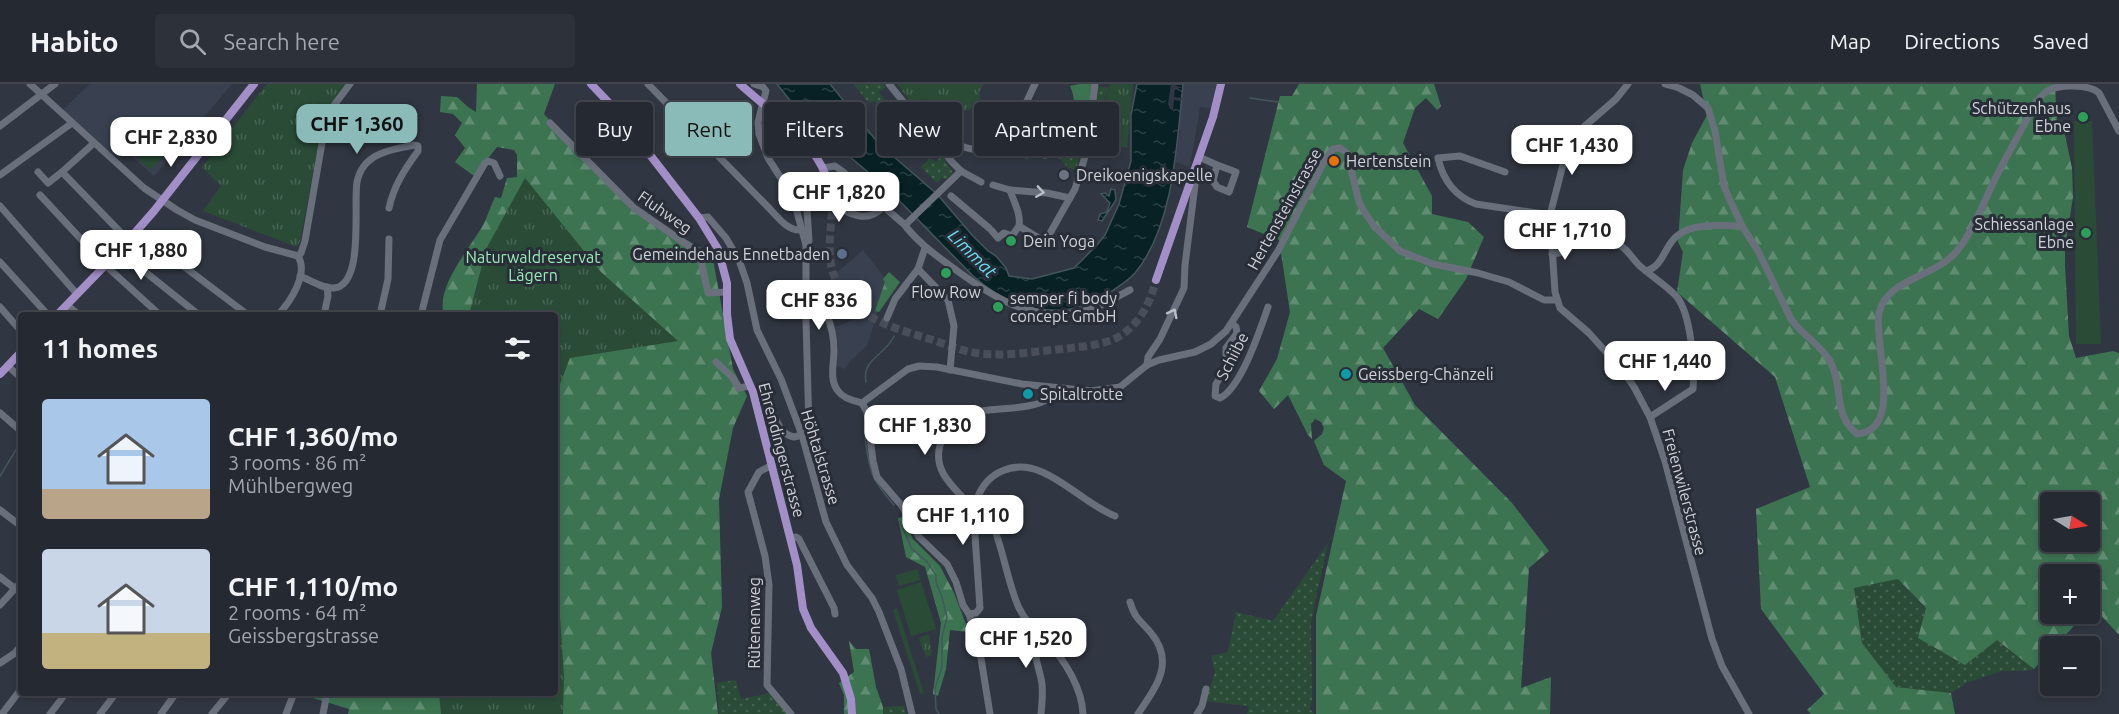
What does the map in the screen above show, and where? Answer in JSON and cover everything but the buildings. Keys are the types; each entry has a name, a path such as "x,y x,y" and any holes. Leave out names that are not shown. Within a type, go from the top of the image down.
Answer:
{"main road":[{"path":"60,312 163,201 254,84"},
{"name":"Ehrendingerstrasse","path":"591,84 612,106 699,218 715,242 721,256 728,292 727,314 730,339 752,389 797,565 805,615 816,636 843,673 851,699 852,714"},
{"path":"740,84 806,143 825,172"},
{"path":"1157,278 1215,109 1221,84"},
{"path":"0,374 18,355"}],"street":[{"path":"30,84 144,188 163,201 195,220 265,247 298,256 301,262 300,276 292,295 280,312"},
{"path":"0,126 55,84"},
{"path":"298,256 305,241 326,120 350,84"},
{"path":"648,84 775,214 793,230 801,230"},
{"path":"716,362 732,377 739,388 752,389 763,396 784,434 790,437 802,435 808,428 806,246 793,197 768,158 759,134 758,122 766,91 763,87 754,84"},
{"path":"889,84 903,102"},
{"path":"962,148 982,151 995,146 1009,135 1035,84"},
{"path":"1019,226 1045,242 1070,198 1087,150 1095,84"},
{"path":"1556,300 1550,214 1566,153 1578,132 1616,99 1628,84"},
{"path":"1665,84 1693,95 1708,108 1715,131 1724,186 1742,226 1758,252 1791,320 1798,330 1830,361 1845,422 1857,434 1868,434 1878,425 1884,400 1880,311 1891,293 1907,281 1935,269 1952,257 1967,236 2036,102 2048,90 2064,86 2095,88 2119,131"},
{"path":"0,175 72,123"},
{"name":"Fluhweg","path":"550,123 634,208 692,248 701,260 708,293 728,292"},
{"path":"38,172 48,183 94,143"},
{"path":"300,276 327,287 340,286 350,276 358,226 357,182 365,165 382,153 418,146 418,151 393,192 389,208"},
{"name":"Hertensteinstrasse","path":"862,403 908,369 923,365 1000,381 1085,392 1116,388 1148,365 1202,349 1219,339 1232,323 1283,243 1333,149 1340,148 1347,153 1359,202 1367,216 1400,251 1433,264 1509,282 1544,300 1556,300"},
{"path":"948,156 961,171 981,183"},
{"path":"1504,172 1460,156 1438,158 1452,189 1460,198 1476,204 1550,214"},
{"path":"1199,157 1217,165"},
{"path":"421,312 443,232 485,163 488,161 494,163 500,176"},
{"path":"825,172 835,166 905,225 925,248 993,296 1021,309 1063,314 1085,311 1130,290"},
{"path":"905,225 961,171"},
{"path":"62,172 129,240"},
{"path":"1148,365 1148,357 1160,339 1184,288 1195,185 1192,177"},
{"path":"993,185 1010,190 1047,193 1070,198"},
{"path":"951,196 998,238 1004,233 1012,236 1019,226 1020,213 1014,204 1010,190"},
{"path":"39,195 105,265 157,312"},
{"path":"806,246 809,241 807,210 815,203 831,206 859,217 876,213 883,207"},
{"path":"0,207 77,294"},
{"name":"Höhtalstrasse","path":"699,218 708,217 737,254 744,271 757,330 782,379 802,435 826,522 847,565 872,598 879,612 901,669 912,714"},
{"path":"1550,225 1557,225 1626,249 1646,271 1678,299 1688,328 1693,389 1650,417"},
{"path":"1646,271 1657,266 1675,237 1689,229 1742,226"},
{"path":"136,231 244,312"},
{"path":"1552,254 1559,253 1586,235"},
{"path":"381,312 388,279 389,239"},
{"path":"887,318 895,299 918,269 925,248"},
{"path":"119,251 195,312"},
{"path":"0,262 45,312"},
{"path":"918,269 948,300 954,331 950,370"},
{"path":"324,312 327,287"},
{"path":"807,288 818,300 832,331 834,384 842,396 862,403 867,412 877,477 902,506 919,537 950,569 969,614 980,652 990,714"},
{"name":"Freienwilerstrasse","path":"1556,300 1560,308 1612,357 1634,387 1650,417 1665,461 1709,632 1722,666 1749,714"},
{"path":"67,305 75,312"},
{"path":"0,307 18,328"},
{"name":"Schiibe","path":"1232,323 1237,333 1226,348 1226,368 1215,390 1215,396 1220,398 1228,393 1235,383 1250,355 1268,307"},
{"path":"8,366 18,375"},
{"path":"1052,388 1050,398 1045,401 1016,408 974,413 952,422 939,448 938,463 942,474 978,511 988,516 994,528 1019,608 1030,625 1056,653 1075,684 1081,699 1083,714"},
{"path":"0,413 18,428"},
{"name":"Rütenenweg","path":"772,465 759,472 748,492 765,556 769,585 767,685 791,714"},
{"path":"969,614 976,613 980,606 974,521 978,511 977,499 988,480 1002,470 1020,467 1046,473 1082,499 1115,516"},
{"path":"0,510 18,524"},
{"path":"790,538 799,539 835,614"},
{"path":"0,577 18,591 0,605"},
{"path":"1130,602 1134,615 1153,635 1162,663 1160,680 1138,714"},
{"path":"1041,636 1035,644 1042,686 1041,714"},
{"path":"0,663 18,649"},
{"path":"1197,714 1206,689"},
{"path":"2,714 18,693"},
{"path":"50,714 64,696"},
{"path":"100,714 114,696"},
{"path":"161,714 174,696"},
{"path":"212,714 227,696"},
{"path":"286,714 293,696"},
{"path":"323,714 326,696"}],"shaded area":[{"path":"90,84 232,84 154,176 127,152 114,155 63,110"},
{"path":"1168,84 1218,84 1211,108 1200,107 1190,167 1175,162 1180,132"},
{"path":"863,250 887,281 867,346 851,360 845,369 837,366 838,344 834,328 852,320 832,277"}],"green space":[{"path":"267,84 347,84 322,124 297,247 203,211 221,186 202,167"},
{"path":"477,84 555,84 544,114 576,149 576,156 582,156 632,211 712,254 733,369 747,396 733,428 719,499 722,607 711,653 718,714 348,714 349,709 313,698 314,696 558,696 558,312 444,312 443,304 449,280 484,223 495,197 501,198 507,178 517,177 517,155 514,150 497,147 474,176 455,162 465,148 455,135 462,123 453,114 440,112 441,96 457,97 476,112"},
{"path":"854,84 883,84 886,87 879,92 885,100 891,102 877,103 875,101 867,101"},
{"path":"897,84 984,84 979,92 980,100 974,102 974,105 969,110 962,112 962,102 930,102 928,99 923,102 911,102"},
{"path":"1092,84 1090,102 1074,102 1070,86"},
{"path":"1110,84 1133,84 1127,148 1119,146 1119,102 1105,102"},
{"path":"1299,84 1434,84 1441,106 1437,110 1426,98 1415,108 1403,143 1432,196 1432,214 1468,222 1484,237 1466,279 1438,319 1419,309 1383,348 1415,405 1512,503 1549,551 1529,568 1521,688 1551,677 1550,714 1316,714 1316,616 1346,481 1324,465 1314,441 1322,434 1324,428 1321,422 1315,419 1311,424 1312,439 1288,395 1274,409 1259,391 1277,359 1290,312 1279,240 1247,227 1280,96 1292,96"},
{"path":"1700,84 2059,84 2055,87 2057,120 2062,121 2072,168 2073,197 2065,248 2069,336 2076,358 2113,351 2119,353 2119,635 2100,614 2100,564 2040,564 2040,624 2077,624 2064,636 2040,636 2040,662 2034,669 1997,640 1965,665 1918,638 1926,608 1898,579 1854,588 1862,643 1896,687 1951,693 1955,714 1811,714 1807,710 1824,694 1761,609 1756,509 1810,487 1775,377 1677,292 1683,252 1678,242 1683,170 1692,143 1707,115"},
{"path":"1098,86 1108,88 1104,102 1096,102"},
{"path":"154,118 166,130 153,143 165,155 150,170 126,146"},
{"name":"Schiessanlage Ebne","path":"2074,121 2092,121 2101,344 2076,344"},
{"path":"943,156 953,173 947,179 942,178 937,183 921,167 930,158 936,162"},
{"path":"1048,156 1081,156 1075,170 1066,166 1061,159"},
{"name":"Naturwaldreservat Lägern","path":"525,178 601,272 678,341 570,358 558,389 558,312 470,312 486,249"},
{"path":"889,272 900,282 879,312 875,311 885,282 883,279"},
{"path":"831,292 839,306 831,308 826,305 821,294"},
{"path":"903,517 913,539 940,566 954,593 969,632 950,630 946,669 938,696 933,694 941,623 925,567 906,557 898,518"},
{"path":"1328,543 1311,622 1312,699 1310,709 1314,714 1247,714 1249,706 1205,701 1215,672 1211,656 1228,652 1236,612 1273,621"},
{"path":"917,569 921,580 899,586 896,575"},
{"path":"1898,579 1926,609 1997,639 2034,669 2002,671 1966,683 1951,693 1896,687 1862,643 1854,588"},
{"path":"921,582 936,629 911,636 897,590"},
{"path":"558,588 564,676 563,714 441,714 439,696 558,696"},
{"path":"897,608 924,693 920,694 893,610"},
{"path":"929,634 932,655 926,657 919,638"},
{"path":"849,641 856,649 869,649 883,714 844,714 844,695 839,683 854,672"},
{"path":"736,680 741,699 776,692 795,714 719,714 717,683"},
{"path":"904,706 906,714 883,714 883,707"}],"water":[{"name":"Limmat","path":"777,84 830,84 845,102 791,102"},
{"name":"Limmat","path":"1137,84 1183,84 1175,157 1166,208 1148,254 1135,273 1121,285 1096,301 1080,307 1063,310 1038,309 1003,297 972,275 888,189 849,156 865,156 865,127 877,142 877,156 893,156 937,194 972,235 996,256 1006,268 1009,276 1032,279 1074,268 1105,235 1119,204 1131,161 1131,115"},
{"path":"1111,189 1115,190 1116,200 1102,221 1098,220 1100,214 1107,212 1110,203 1101,194 1105,193 1109,196"}],"pier":[{"path":"1171,84 1183,88 1175,88 1174,97 1182,98 1181,101 1174,100 1173,110 1168,104"}],"waterway":[{"path":"1250,98 1278,102"},
{"path":"866,382 867,368 894,336"},
{"path":"865,437 872,474 894,505"},
{"path":"0,476 18,447"},
{"path":"900,522 912,549 927,562 936,575 947,617 942,637 942,667 935,688 936,709 939,714"}],"tunnel":[{"path":"826,176 832,208 831,265 838,285 845,295 863,312 885,324 959,349 978,353 1004,354 1063,349 1107,342 1120,336 1134,325 1148,304 1156,280"}],"place":[{"name":"Schützenhaus Ebne","path":"2083,117"},
{"name":"Hertenstein","path":"1334,161"},
{"name":"Dreikoenigskapelle","path":"1064,175"},
{"name":"Schiessanlage Ebne","path":"2086,233"},
{"name":"Dein Yoga","path":"1011,241"},
{"name":"Gemeindehaus Ennetbaden","path":"842,254"},
{"name":"Flow Row","path":"946,273"},
{"name":"semper fi body concept GmbH","path":"998,307"},
{"name":"Geissberg-Chänzeli","path":"1346,374"},
{"name":"Spitaltrotte","path":"1028,394"}]}
